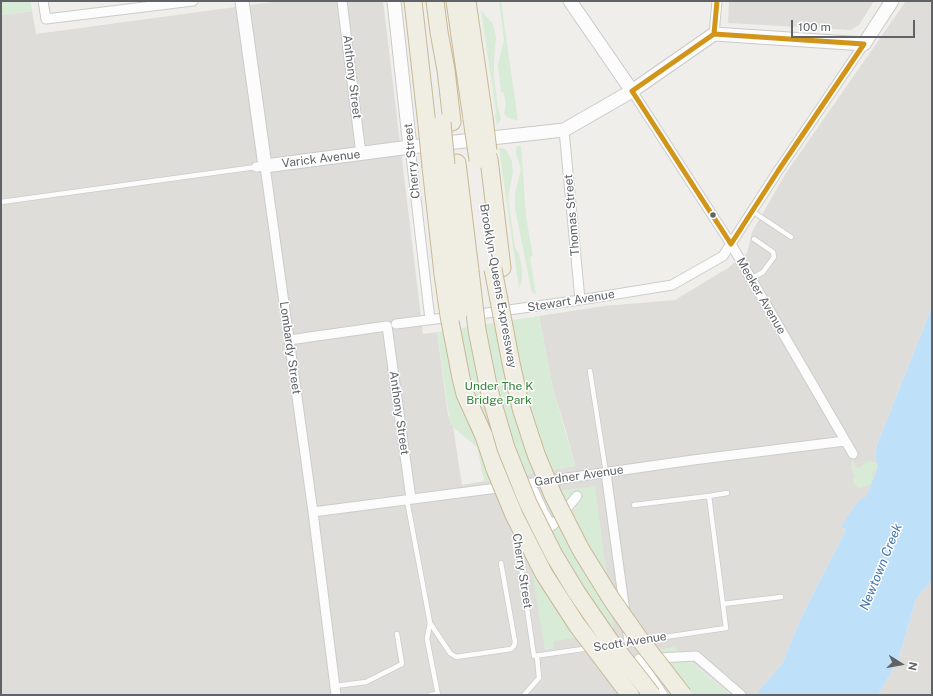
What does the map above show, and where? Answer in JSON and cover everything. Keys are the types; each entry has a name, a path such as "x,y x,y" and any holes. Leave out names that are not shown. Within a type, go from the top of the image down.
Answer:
{"highway":[{"path":"413,1 440,123"},
{"path":"435,1 438,32 437,70 440,123 456,273 452,332 464,389 484,436 507,499 544,574 577,625 630,695"},
{"name":"Brooklyn-Queens Expressway","path":"455,1 478,119 508,349 521,408 536,454 555,500 574,538 594,572 619,612 684,695"},
{"path":"467,1 478,119"},
{"path":"456,273 477,330 489,390 506,448 525,495 554,555 577,593 610,641 652,695"}],"main road":[{"name":"Lombardy Street","path":"242,1 261,167"},
{"name":"Cherry Street","path":"394,1 410,147"},
{"name":"Meeker Avenue","path":"570,1 632,91"},
{"path":"714,34 864,44 892,1"},
{"name":"Varick Avenue","path":"261,167 410,147 564,130 632,91 714,34"}],"street":[{"path":"43,1 46,19 143,4 193,1"},
{"name":"Anthony Street","path":"342,1 361,154"},
{"path":"714,34 717,1"},
{"name":"Stewart Avenue","path":"289,340 580,300 672,285 723,256 864,44"},
{"name":"Meeker Avenue","path":"632,91 731,244 853,454"},
{"name":"Thomas Street","path":"564,130 580,300"},
{"name":"Cherry Street","path":"410,147 430,320"},
{"name":"Lombardy Street","path":"261,167 289,340 336,691"},
{"name":"Anthony Street","path":"392,325 409,500"},
{"name":"Gardner Avenue","path":"313,512 693,460 845,441"},
{"path":"606,473 624,643"},
{"name":"Cherry Street","path":"509,486 514,524"},
{"path":"534,491 542,510 552,526 577,496"},
{"path":"663,695 639,659 696,656 741,695"}],"lane":[{"name":"Varick Avenue","path":"1,202 261,167"},
{"path":"752,211 791,237"},
{"path":"751,279 763,272 774,257 773,252 754,239"},
{"path":"590,371 606,473"},
{"path":"634,505 727,493"},
{"path":"709,496 723,604 781,597"},
{"path":"409,500 430,623 427,639 438,694 430,695"},
{"name":"Cherry Street","path":"514,524 539,678 524,695"},
{"path":"430,623 450,654 456,657 511,649 515,642 501,563"},
{"name":"Scott Avenue","path":"605,646 726,628 723,604"},
{"path":"336,691 366,682 402,664 397,634"},
{"name":"Scott Avenue","path":"536,656 597,647"}],"shaded area":[{"path":"280,1 383,1 423,334 437,332 448,415 453,426 462,485 575,466 553,389 539,316 604,306 675,300 728,268 747,253 752,232 786,173 906,1 932,1 932,307 877,445 875,456 878,467 866,498 858,501 842,528 846,530 802,616 782,664 755,695 732,695 673,647 607,662 627,695 1,695 1,15 32,11 36,34"},
{"path":"729,1 874,1 859,25 851,30 728,23"},
{"path":"932,580 932,695 878,695 898,660 916,599"}],"green space":[{"path":"1,1 31,1 32,11 1,15"},
{"path":"499,1 501,1 518,121 506,117 504,113 506,105 504,93 501,92 498,65 504,40"},
{"path":"481,10 493,24 496,37 494,77 501,119 497,125 495,116 496,112"},
{"path":"521,145 526,217 533,256 530,257 536,295 531,289 515,208 515,194 521,169 516,155 516,147"},
{"path":"499,148 504,148 507,151 512,162 513,172 508,197 515,247 519,254 522,268 522,280 519,288"},
{"name":"Under The K Bridge Park","path":"539,316 553,389 575,466 484,481 477,447 450,423 437,332"},
{"path":"852,459 857,468 861,467 866,462 871,461 883,466 880,473 872,472 874,483 858,489 852,479 855,477 851,467"},
{"path":"595,486 614,632 554,641 554,648 545,650 520,496"},
{"path":"673,647 732,695 624,695 607,662"}],"water":[{"name":"Newtown Creek","path":"932,307 932,580 916,599 898,660 878,695 755,695 782,664 802,616 846,530 841,527 858,501 866,497 878,467 875,456 877,445"}],"transit line":[{"path":"714,34 717,1"},
{"path":"632,91 714,34 864,44 778,171 731,244"},
{"path":"632,91 731,244"}]}
